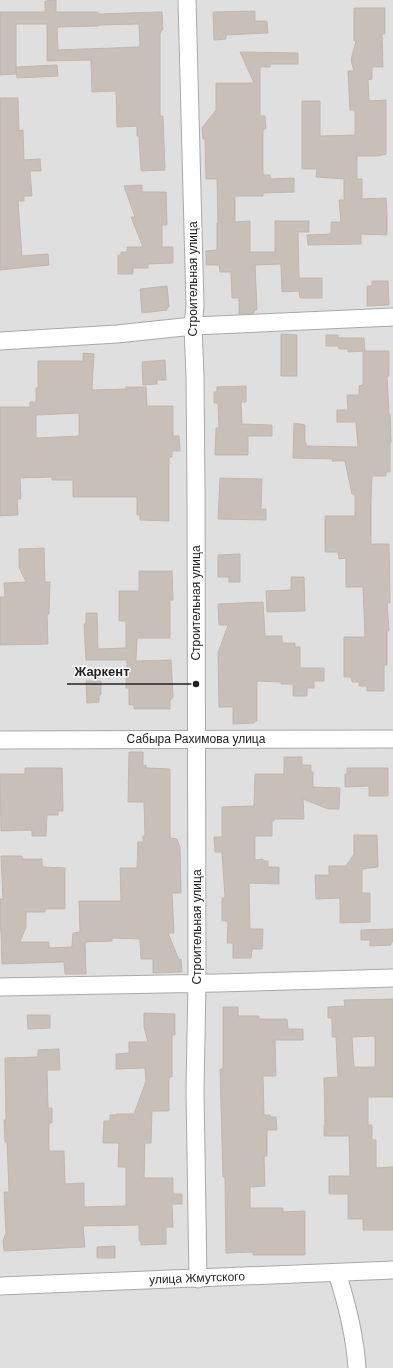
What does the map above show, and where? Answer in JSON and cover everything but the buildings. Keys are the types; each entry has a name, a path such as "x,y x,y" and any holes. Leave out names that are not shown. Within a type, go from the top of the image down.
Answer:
{"street":[{"name":"Строительная улица","path":"188,0 195,306 193,326 195,376 197,738 197,983 195,1090 198,1279"},
{"path":"0,341 117,334 193,326 393,317"},
{"name":"Сабыра Рахимова улица","path":"0,740 197,738 393,739"},
{"path":"0,987 393,978"},
{"name":"улица Жмутского","path":"0,1286 393,1270"},
{"path":"338,1273 347,1305 356,1352 357,1368"}],"shaded area":[{"path":"0,0 393,0 393,1368 0,1368"}],"place":[{"name":"Жаркент","path":"196,684"}]}
